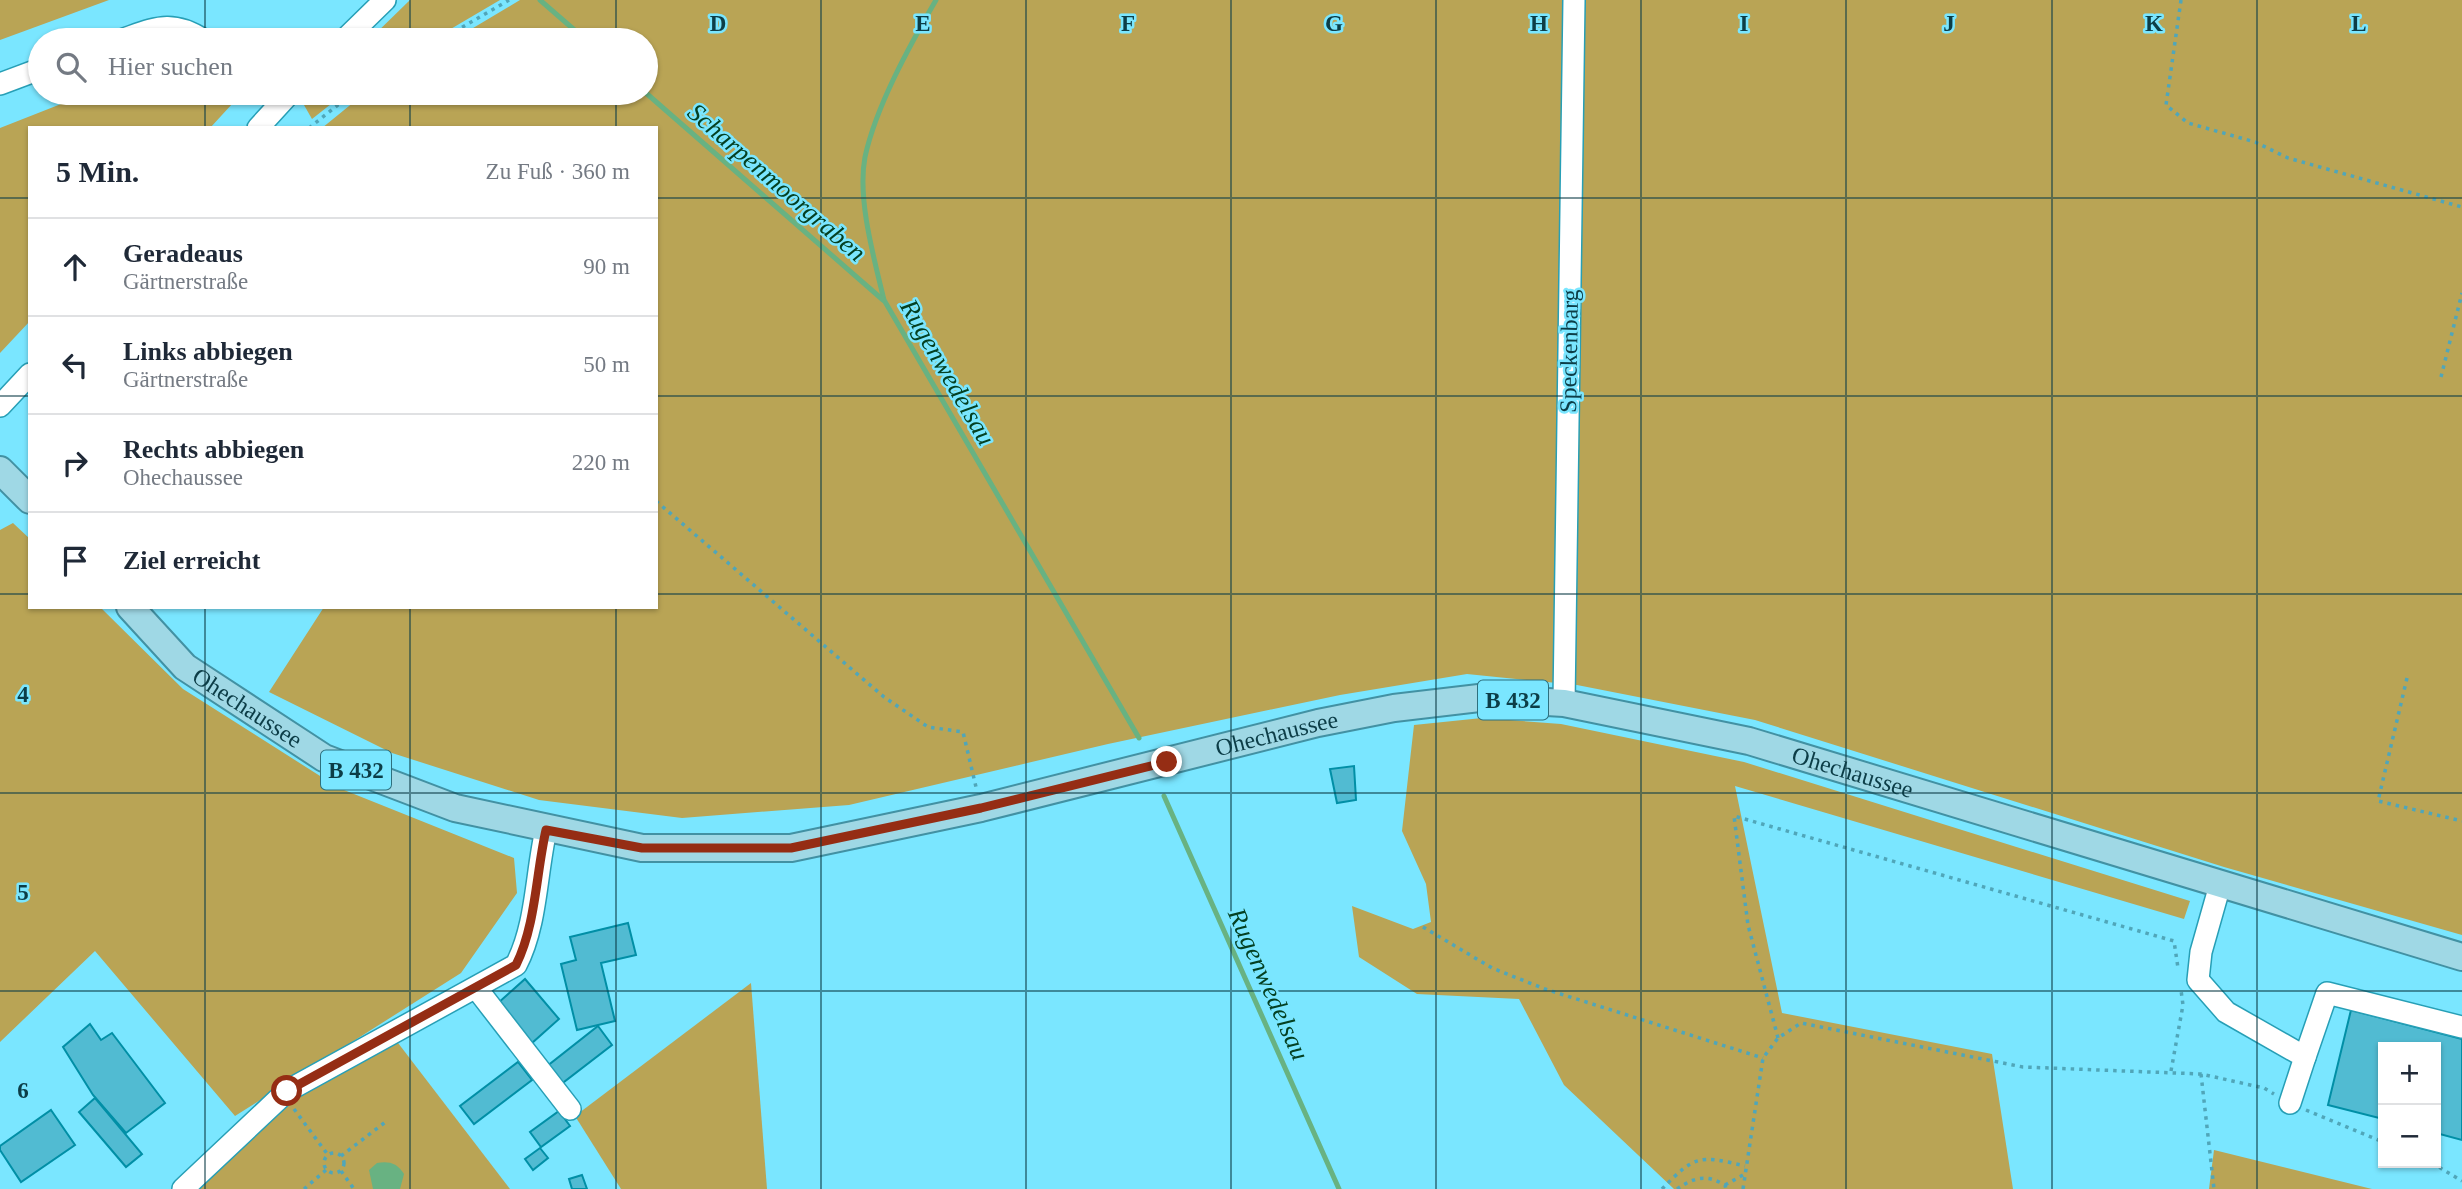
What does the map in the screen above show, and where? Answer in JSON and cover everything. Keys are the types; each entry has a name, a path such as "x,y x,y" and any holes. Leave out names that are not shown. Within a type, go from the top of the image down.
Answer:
{"main road":[{"path":"0,470 28,498"},
{"name":"Ohechaussee","path":"132,609 185,667 324,758 455,808 546,830 642,848 791,848 981,808 1318,723 1394,708 1479,698 1564,703 1749,741 2462,957"}],"street":[{"path":"357,28 386,0"},
{"name":"Speckenbarg","path":"1564,703 1573,0"},
{"path":"160,28 178,28"},
{"path":"0,84 28,74"},
{"path":"260,126 278,105"},
{"path":"0,405 28,376"},
{"path":"183,1189 287,1091 477,989 516,965 522,952 546,830"},
{"path":"2220,885 2201,952 2198,979 2226,1012 2305,1057"},
{"path":"477,989 570,1109"},
{"path":"2290,1103 2327,993 2462,1027"}],"path":[{"path":"461,28 509,0"},
{"path":"2181,0 2166,105 2188,123 2255,142 2288,158 2462,207"},
{"path":"312,126 338,105"},
{"path":"2441,377 2462,293"},
{"path":"658,502 884,697 928,727 963,732 981,808"},
{"path":"2407,678 2378,801 2462,821"},
{"path":"1778,1038 1748,925 1734,816 2174,941 2183,1005 2171,1070"},
{"path":"1423,927 1492,968 1535,985 1763,1058"},
{"path":"1743,1189 1743,1175 1763,1058 1778,1038 1801,1023 2023,1067 2171,1070 2201,1074 2264,1088 2290,1103 2378,1140"},
{"path":"2201,1074 2214,1189"},
{"path":"292,1106 328,1155 341,1156 388,1120"},
{"path":"326,1170 325,1159 328,1155"},
{"path":"326,1170 336,1173 341,1171 344,1167 341,1156"},
{"path":"1662,1189 1685,1165 1709,1157 1745,1166"},
{"path":"2440,1168 2462,1181"},
{"path":"304,1189 326,1170"},
{"path":"341,1171 354,1189"},
{"path":"1677,1189 1692,1179 1710,1177 1726,1187 1743,1175"}],"shaded area":[{"path":"0,0 109,0 28,28 0,40"},
{"path":"410,0 500,0 452,28 381,28"},
{"path":"520,0 2462,0 2462,935 2224,867 1755,720 1577,685 1467,674 1340,695 1108,744 849,805 682,818 539,800 392,753 269,692 323,609 658,609 658,126 324,126 350,105 658,105 658,28 473,28"},
{"path":"58,105 231,105 212,126 28,126 28,323 0,353 0,128"},
{"path":"304,105 330,105 312,119"},
{"path":"13,523 28,537 28,609 102,609 183,689 339,788 514,858 517,893 461,973 235,1116 95,951 0,1042 0,530"},
{"path":"1482,718 1561,724 1744,762 2190,901 2184,919 1735,786 1782,1013 1992,1054 2013,1189 1674,1189 1564,1085 1519,999 1417,994 1359,957 1352,906 1413,929 1431,922 1426,884 1402,831 1414,725"},
{"path":"751,983 767,1189 621,1189 575,1116"},
{"path":"395,1039 510,1189 193,1189 286,1102"},
{"path":"2214,1150 2372,1189 2209,1189"},
{"path":"385,1162 399,1167 404,1174 400,1189 373,1189 369,1170 377,1163"}],"building":[{"path":"1354,766 1356,800 1337,803 1330,769"},
{"path":"628,923 636,955 601,963 615,1021 577,1030 561,964 576,960 570,937"},
{"path":"525,979 559,1019 532,1043 498,1003"},
{"path":"2351,1010 2462,1039 2462,1140 2441,1134 2441,1042 2378,1042 2378,1118 2328,1105"},
{"path":"90,1024 101,1040 112,1033 165,1103 126,1133 93,1095 63,1047"},
{"path":"598,1026 612,1045 560,1085 546,1067"},
{"path":"518,1062 532,1080 474,1124 460,1106"},
{"path":"95,1098 142,1154 126,1167 79,1112"},
{"path":"51,1110 75,1145 21,1182 0,1146"},
{"path":"559,1111 570,1126 541,1147 530,1132"},
{"path":"540,1148 548,1158 533,1170 525,1159"},
{"path":"582,1175 587,1189 572,1189 569,1179"}],"waterway":[{"name":"Scharpenmoorgraben","path":"540,0 572,28"},
{"name":"Rugenwedelsau","path":"936,0 885,97 865,157 865,210 884,300 1139,738"},
{"name":"Scharpenmoorgraben","path":"658,103 883,300"},
{"name":"Rugenwedelsau","path":"1164,796 1339,1189"}],"route":[{"path":"287,1091 477,989 516,965 527,938 537,868 546,830 642,848 791,848 981,808 1167,762"}]}
